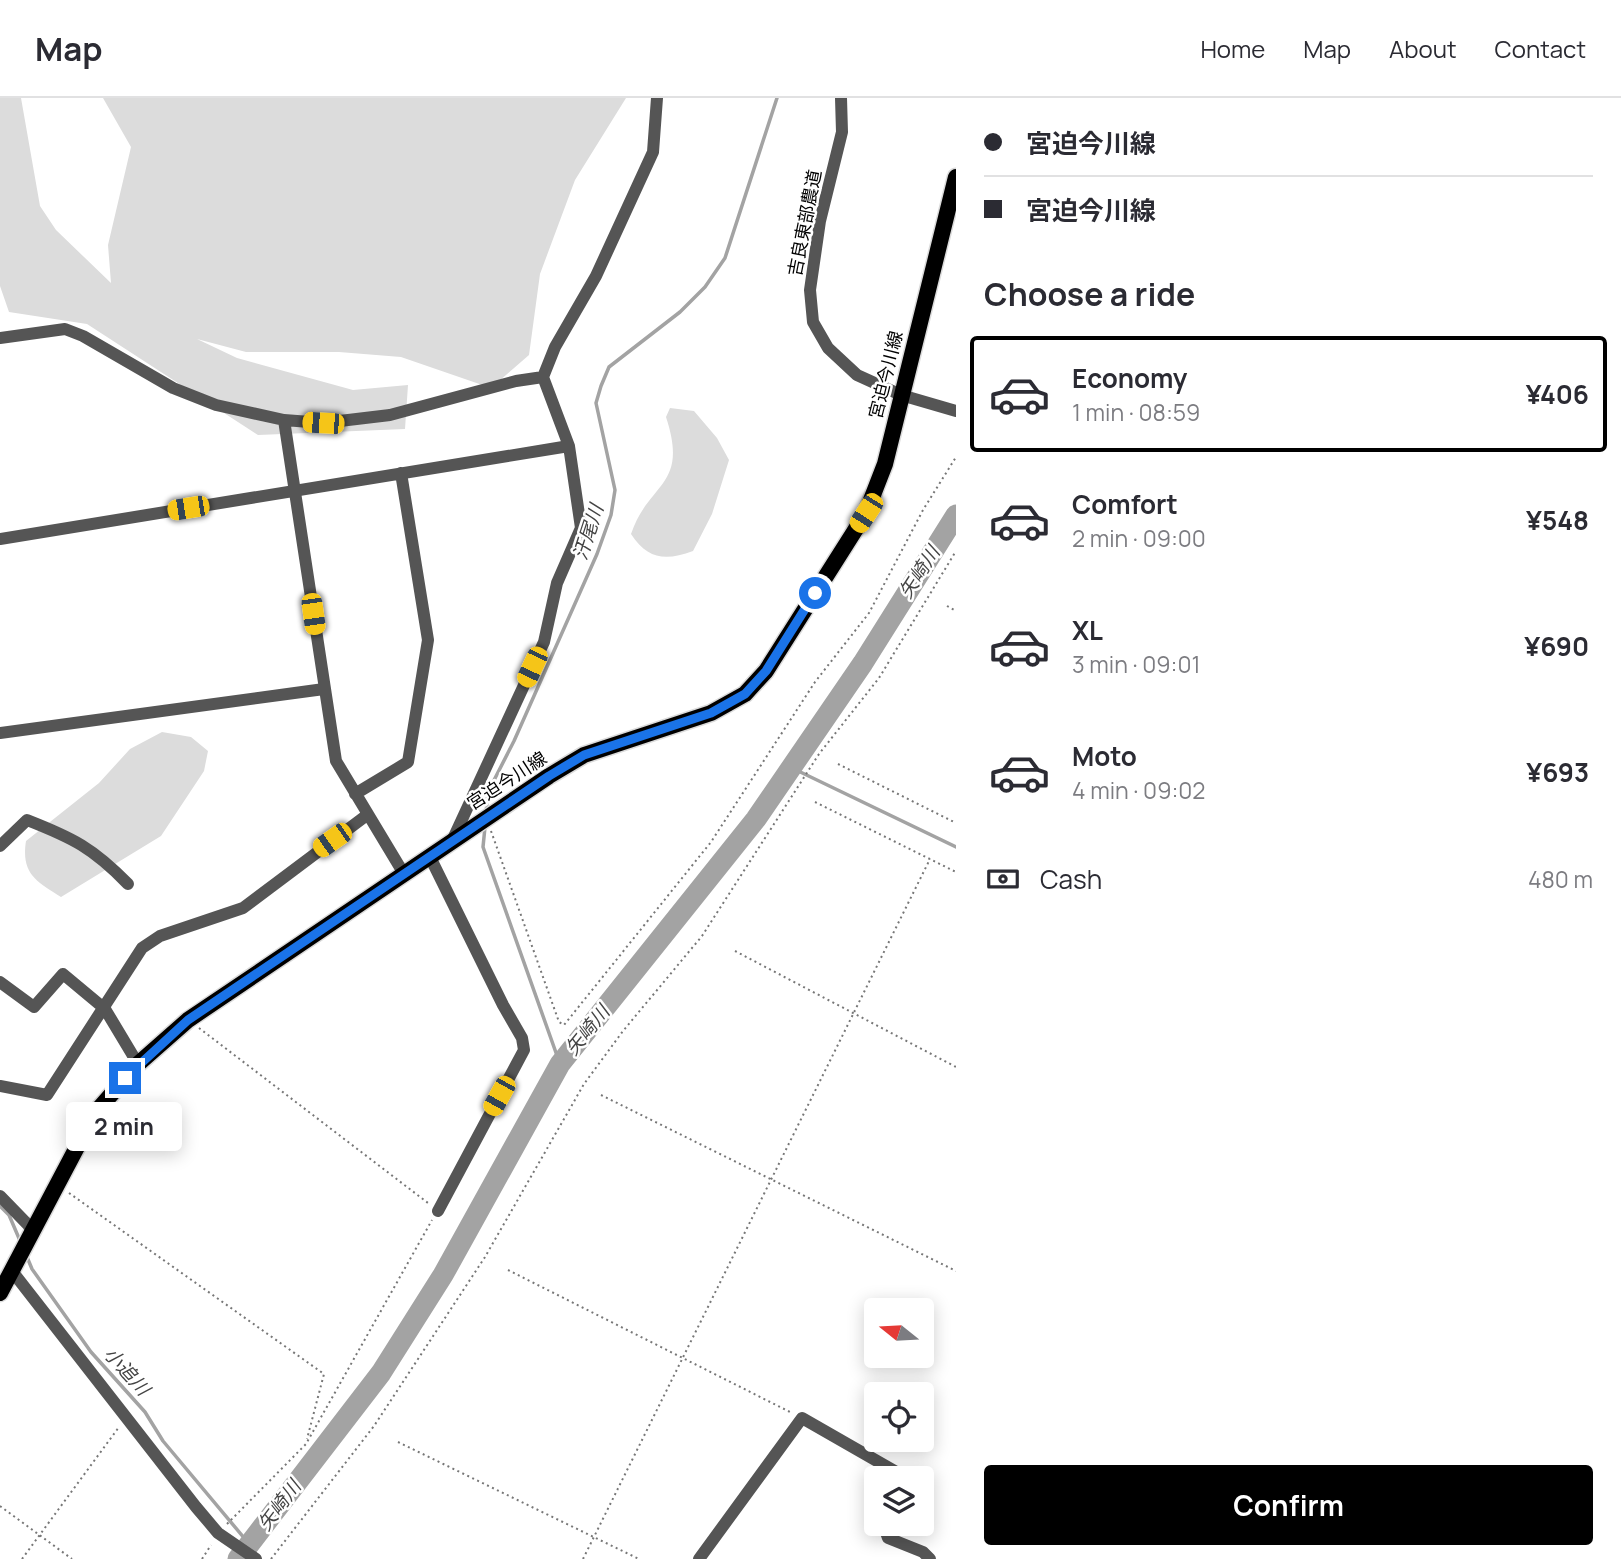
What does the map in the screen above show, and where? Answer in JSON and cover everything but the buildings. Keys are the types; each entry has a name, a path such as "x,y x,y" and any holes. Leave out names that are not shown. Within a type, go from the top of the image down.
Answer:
{"main road":[{"name":"宮迫今川線","path":"0,1293 59,1186 95,1113 138,1064 188,1020 486,817 584,755 711,713 745,694 766,671 866,513 885,464 956,177"}],"street":[{"path":"451,842 544,642 557,583 581,528 569,446 543,377 555,348 596,276 653,152 657,98"},
{"name":"吉良東部農道","path":"841,98 842,132 820,221 810,290 813,322 828,348 857,375 901,395 956,411"},
{"path":"0,338 65,329 83,336 173,388 240,412 284,420 323,423 390,415 516,381 543,377"},
{"path":"284,420 335,761 404,874"},
{"path":"0,539 569,446"},
{"path":"355,794 408,762 428,640 401,473"},
{"path":"0,733 324,689"},
{"path":"0,1086 47,1096 146,944 160,936 243,908 367,815"},
{"path":"0,846 27,820 79,841 104,859 128,884"},
{"path":"430,857 522,1038 524,1050 438,1210"},
{"path":"0,982 34,1007 63,974 105,1009 138,1064"},
{"path":"0,1196 34,1231"},
{"path":"12,1271 125,1419 221,1535 256,1559"},
{"path":"699,1559 802,1418 886,1466"},
{"path":"887,1536 923,1552 930,1559"}],"path":[{"path":"486,817 559,1022 564,1025 710,842 815,682 869,613 923,510 956,457"},
{"path":"271,1559 374,1426 485,1257 584,1084 623,1031 702,936 819,754 879,678 956,551"},
{"path":"947,606 956,611"},
{"path":"838,764 956,824"},
{"path":"815,802 956,872"},
{"path":"583,1559 930,859"},
{"path":"735,951 956,1067"},
{"path":"188,1020 438,1210 306,1444 202,1559"},
{"path":"601,1095 772,1177 956,1271"},
{"path":"59,1186 324,1374 306,1444"},
{"path":"508,1270 802,1418"},
{"path":"22,1559 125,1419"},
{"path":"398,1441 639,1559"},
{"path":"0,1506 72,1559"}],"shaded area":[{"path":"0,98 21,98 40,206 56,230 111,283 108,245 131,147 103,98 626,98 575,180 540,274 529,355 491,388 401,357 339,352 246,352 197,339 237,358 353,390 408,385 405,429 258,435 87,324 9,312 0,286"},
{"path":"670,408 694,411 717,438 729,460 712,514 693,551 666,557 644,549 631,534 647,503 670,471 672,440 666,417"},
{"path":"162,732 191,737 208,751 204,771 161,836 61,897 38,881 28,869 26,841 99,783 130,749"}],"waterway":[{"name":"汗尾川","path":"486,813 488,792 514,741 597,554 611,515 615,490 596,403 601,386 609,367 680,312 705,287 725,258 777,98"},
{"name":"矢崎川","path":"238,1559 381,1373 443,1275 560,1064 756,819 863,663 956,515"},
{"path":"792,768 956,847"},
{"path":"485,827 483,847 560,1064"},
{"name":"小追川","path":"0,1206 9,1215 21,1243"},
{"name":"小追川","path":"27,1257 32,1269 91,1352 145,1412 163,1441 250,1545"}],"route":[{"path":"125,1078 188,1020 549,776 584,755 711,713 745,694 766,671 815,593"}]}
